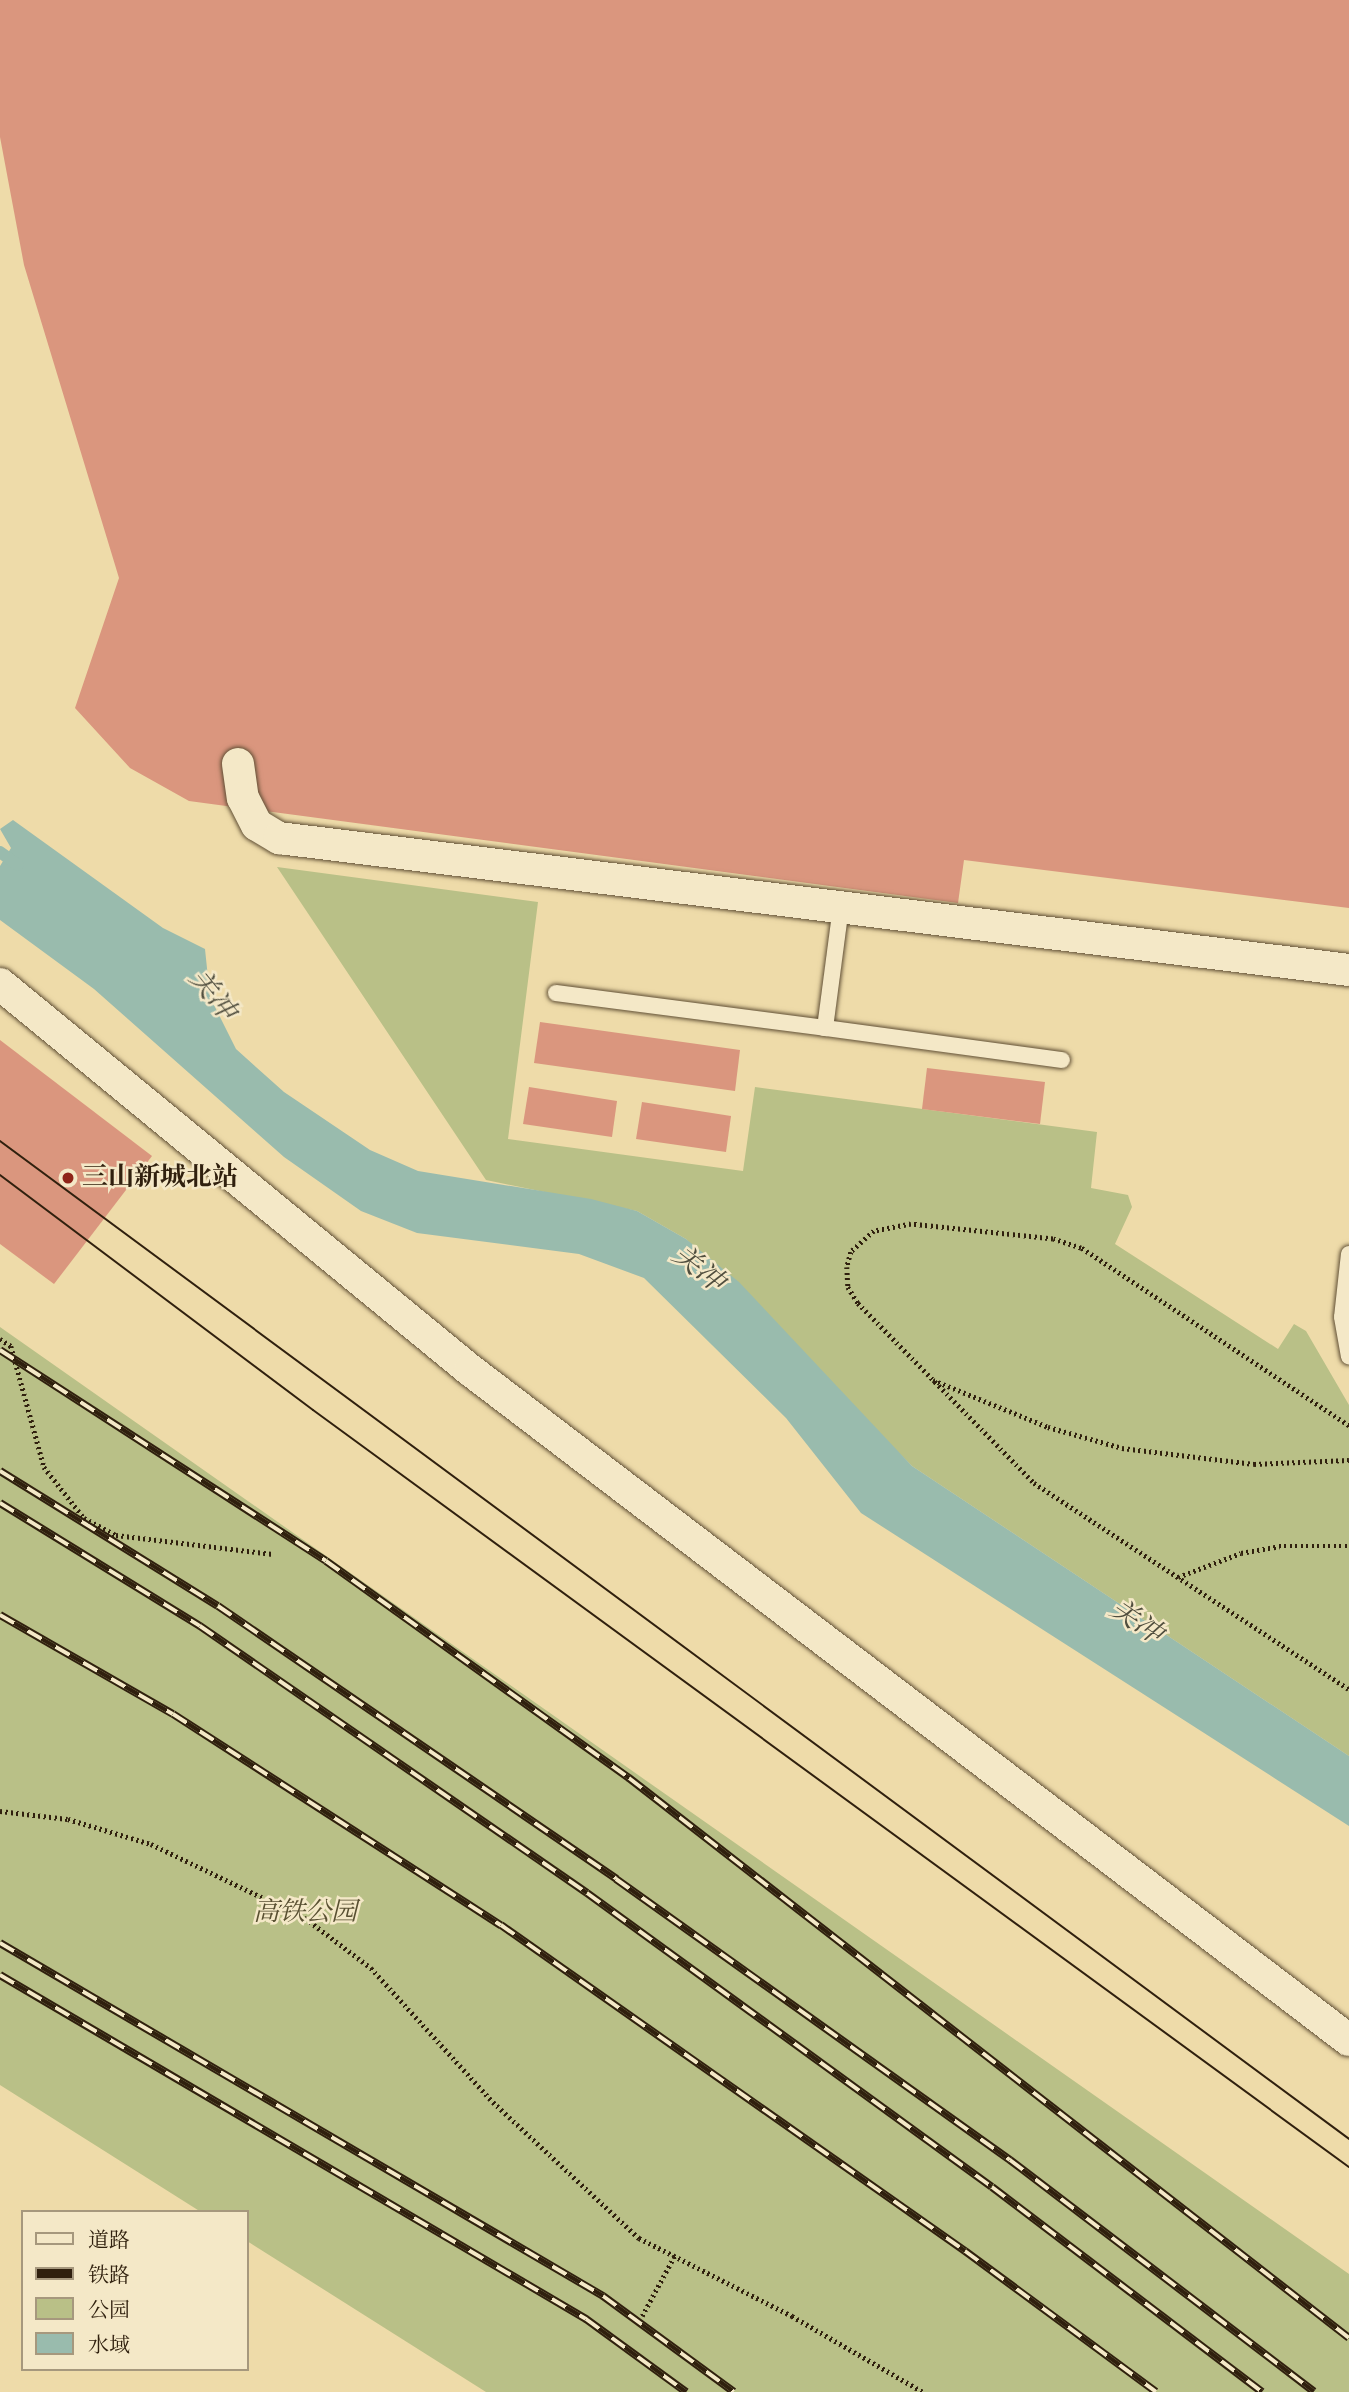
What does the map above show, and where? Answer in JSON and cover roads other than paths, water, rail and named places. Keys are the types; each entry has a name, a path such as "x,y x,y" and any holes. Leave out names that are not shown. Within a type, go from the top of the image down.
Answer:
{"street":[{"path":"238,764 243,798 257,825 278,838 1349,970"},
{"path":"0,984 470,1370 1349,2040"}],"lane":[{"path":"825,1028 841,906"},
{"path":"556,993 1062,1060"},
{"path":"1349,1254 1342,1317 1349,1356"}],"water":[{"path":"13,820 163,928 205,949 210,997 236,1049 284,1092 370,1150 418,1171 591,1199 637,1211 686,1239 739,1282 912,1466 1349,1756 1349,1826 861,1513 786,1418 644,1278 579,1254 417,1233 361,1211 284,1157 94,989 0,920 0,866 11,848 0,829"}],"waterway":[{"name":"关冲","path":"0,852 18,865"}],"tram line":[{"path":"0,1141 1349,2139"},
{"path":"0,1175 313,1410 1349,2167"}],"railway":[{"path":"0,1350 326,1561 629,1778 1349,2338"},
{"path":"0,1471 218,1606 616,1879 1010,2160 1314,2392"},
{"path":"0,1503 200,1626 587,1893 992,2187 1262,2392"},
{"path":"0,1615 173,1714 501,1925 965,2251 1156,2392"},
{"path":"0,1943 603,2296 734,2392"},
{"path":"0,1975 586,2319 686,2392"}],"place":[{"name":"三山新城北站","path":"68,1178"}],"park label":[{"name":"高铁公园","path":"305,1913"}]}
